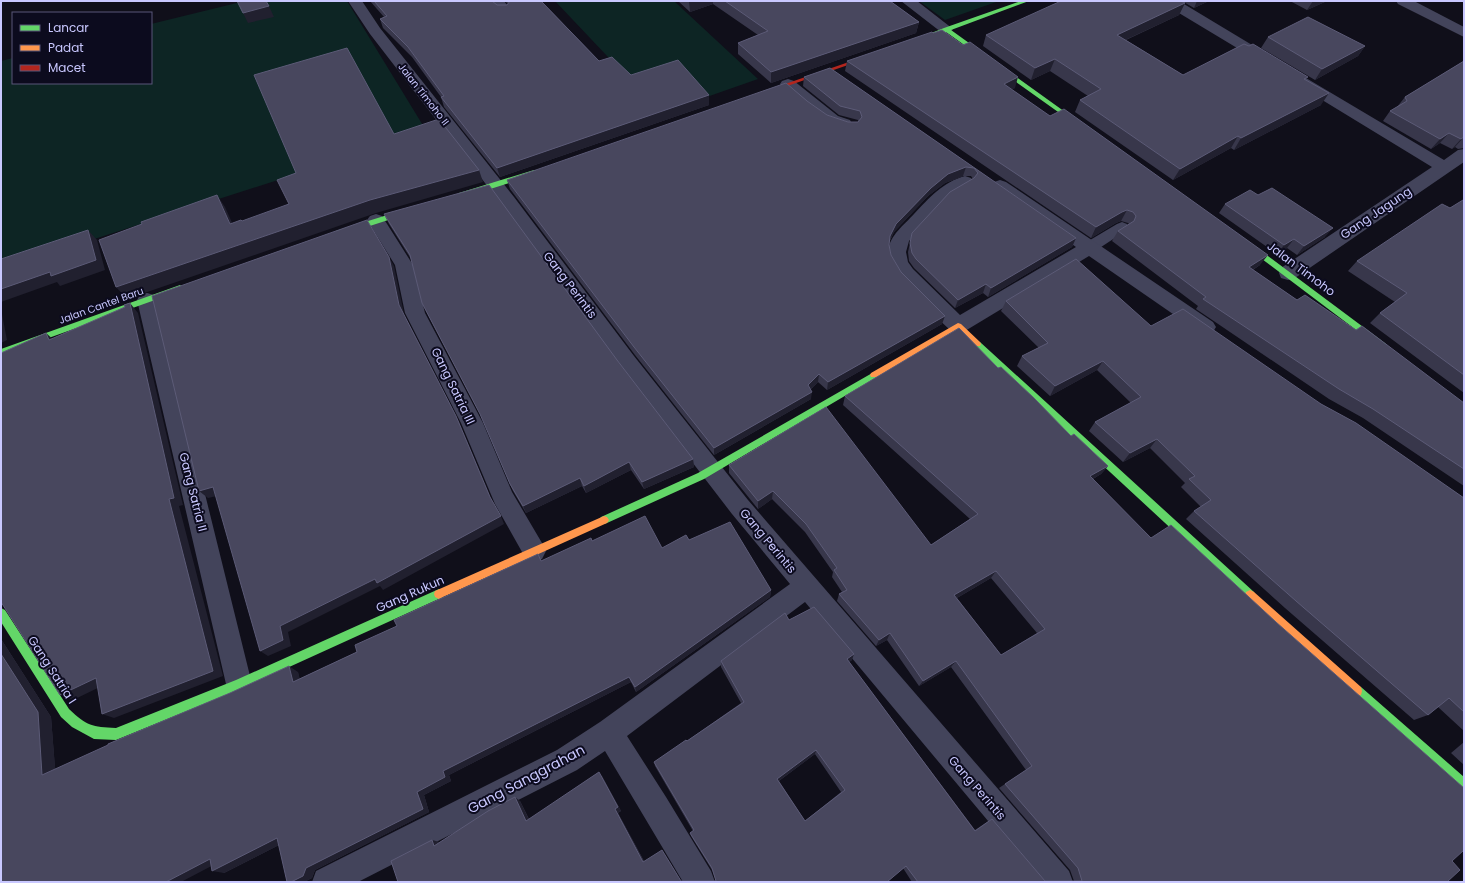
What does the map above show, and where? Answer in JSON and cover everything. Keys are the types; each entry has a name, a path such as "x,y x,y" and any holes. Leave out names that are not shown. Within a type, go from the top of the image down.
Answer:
{"street":[{"name":"Jalan Timoho II","path":"355,1 375,31 496,186"},
{"path":"908,1 1094,135"},
{"path":"903,45 1026,1"},
{"path":"1168,1 1276,66"},
{"path":"1404,1 1464,32"},
{"path":"751,97 881,52"},
{"path":"832,70 845,80"},
{"path":"1290,74 1444,167"},
{"path":"788,84 832,120 851,125"},
{"name":"Gang Jagung","path":"1288,273 1464,154"},
{"path":"451,198 496,186 548,167"},
{"path":"987,177 1222,338"},
{"path":"965,182 941,196 901,239 897,252 899,263 906,274 958,326 1275,618 1464,785"},
{"name":"Gang Perintis","path":"496,186 627,362 711,471 806,587 1058,882"},
{"path":"331,235 421,207"},
{"name":"Gang Satria III","path":"376,220 404,265 415,313 472,423 503,497 534,551"},
{"name":"Jalan Timoho","path":"1236,236 1389,349"},
{"path":"958,326 1090,247"},
{"name":"Jalan Cantel Baru","path":"1,352 191,284"},
{"name":"Gang Satria II","path":"147,300 239,684"},
{"name":"Gang Rukun","path":"116,734 239,684 711,471 958,326"},
{"name":"Gang Sanggrahan","path":"327,882 567,760 610,732 806,587"},
{"name":"Gang Satria I","path":"1,613 65,713 76,723 94,733 116,734"},
{"path":"610,732 620,751 700,882"}],"lane":[{"path":"1090,247 1122,227"}],"green space":[{"path":"245,1 347,1 427,132 1,269 1,61 12,58 12,84 152,84 152,24"},
{"path":"555,1 674,1 758,79 661,113"},
{"path":"919,1 999,1 945,20"}],"building":[{"path":"237,1 266,1 269,6 243,13"},
{"path":"374,1 492,1 497,5 507,5 510,1 541,1 599,61 612,57 631,75 678,60 709,95 497,168 441,97 444,96 408,47 380,19 387,16"},
{"path":"725,1 890,1 919,22 771,72 738,43 768,31"},
{"path":"1061,1 1181,1 1185,3 1117,35 1183,75 1244,44 1249,46 1253,44 1308,77 1304,79 1329,93 1241,138 1238,136 1180,169 1080,100 1101,89 1055,59 1035,68 986,35"},
{"path":"1308,17 1365,46 1322,69 1268,37"},
{"path":"942,30 963,45 970,42 1018,77 1004,84 1050,116 1064,109 1268,255 1249,267 1297,300 1305,295 1356,330 1362,326 1464,403 1464,469 1203,299 1206,297 1118,231 1134,221 1136,216 1133,212 1127,210 1122,212 1096,227 847,61 932,32"},
{"path":"347,48 394,134 439,119 479,170 370,200 116,287 99,240 142,224 141,222 217,195 230,224 289,204 277,180 296,173 254,75"},
{"path":"1464,61 1464,137 1461,139 1449,133 1440,139 1390,111 1407,101 1405,97"},
{"path":"830,68 1076,238 991,288 986,284 958,300 916,259 912,253 910,243 912,233 950,192 974,178 978,173 974,168 966,167 948,174 931,188 896,224 890,236 889,245 891,255 901,272 945,316 828,382 819,374 808,385 812,392 714,448 634,347 507,180 786,83 807,101 827,115 848,122 858,122 862,117 860,111 840,106 804,77"},
{"path":"489,185 617,360 693,459 642,482 629,462 584,486 580,478 523,506 510,484 480,414 422,303 410,255 384,214"},
{"path":"1272,188 1333,228 1304,246 1294,239 1284,245 1225,204 1250,190 1258,195"},
{"path":"1463,200 1464,375 1380,313 1407,293 1357,261 1442,204 1450,208"},
{"path":"367,220 389,257 399,305 456,416 490,497 501,516 377,583 375,579 280,626 283,640 260,651 213,487 199,491 152,296"},
{"path":"88,230 96,260 51,276 50,272 1,289 1,259"},
{"path":"1076,259 1151,326 1183,309 1321,404 1356,423 1464,498 1464,712 1449,698 1428,715 1194,511 1211,500 1189,479 1195,476 1157,439 1130,453 1095,422 1141,397 1103,361 1055,386 1022,356 1048,343 1006,301"},
{"path":"130,303 174,498 169,499 213,671 102,714 96,678 60,695 1,602 1,353 46,333 49,340 125,307 124,305"},
{"path":"959,328 998,368 1001,367 1071,436 1074,434 1108,466 1090,476 1151,538 1171,525 1276,622 1464,788 1464,850 1452,861 1460,870 1447,882 918,882 906,866 887,882 398,882 391,861 432,840 434,846 488,811 515,797 526,821 599,772 618,807 615,809 643,862 662,850 681,881 716,881 712,868 690,833 694,830 654,762 744,702 721,661 785,613 789,620 814,607 854,654 847,659 975,831 992,819 1045,881 1082,881 1078,868 1005,784 1032,766 956,661 923,681 890,633 879,640 839,594 847,590 834,570 837,568 806,524 773,491 758,501 729,465 826,407 931,545 978,514 845,396","holes":["996,571 1045,629 1001,655 954,595","816,750 845,790 805,821 777,779"]},
{"path":"645,516 662,548 686,535 689,540 730,522 771,590 635,687 629,677 443,771 445,777 417,792 423,809 306,868 303,876 291,882 287,882 277,838 212,871 210,859 166,882 1,882 1,654 38,712 42,775 108,744 230,693 289,666 293,682 357,652 355,645 397,626 394,620 538,554 541,561 591,538 592,541"}],"traffic: fast":[{"path":"914,41 1026,1"},
{"path":"946,29 1084,128"},
{"path":"462,195 536,172"},
{"path":"339,233 413,209"},
{"path":"1241,239 1383,346"},
{"path":"1,352 180,288"},
{"path":"977,344 1250,595"},
{"path":"604,520 701,476 874,375"},
{"path":"1,613 65,713 76,723 94,733 116,734 239,684 439,594"},
{"path":"1357,691 1464,785"}],"traffic: slow":[{"path":"874,375 958,326 977,344"},
{"path":"439,594 604,520"},
{"path":"1250,595 1357,691"}],"traffic: jam":[{"path":"759,94 874,55"}]}
